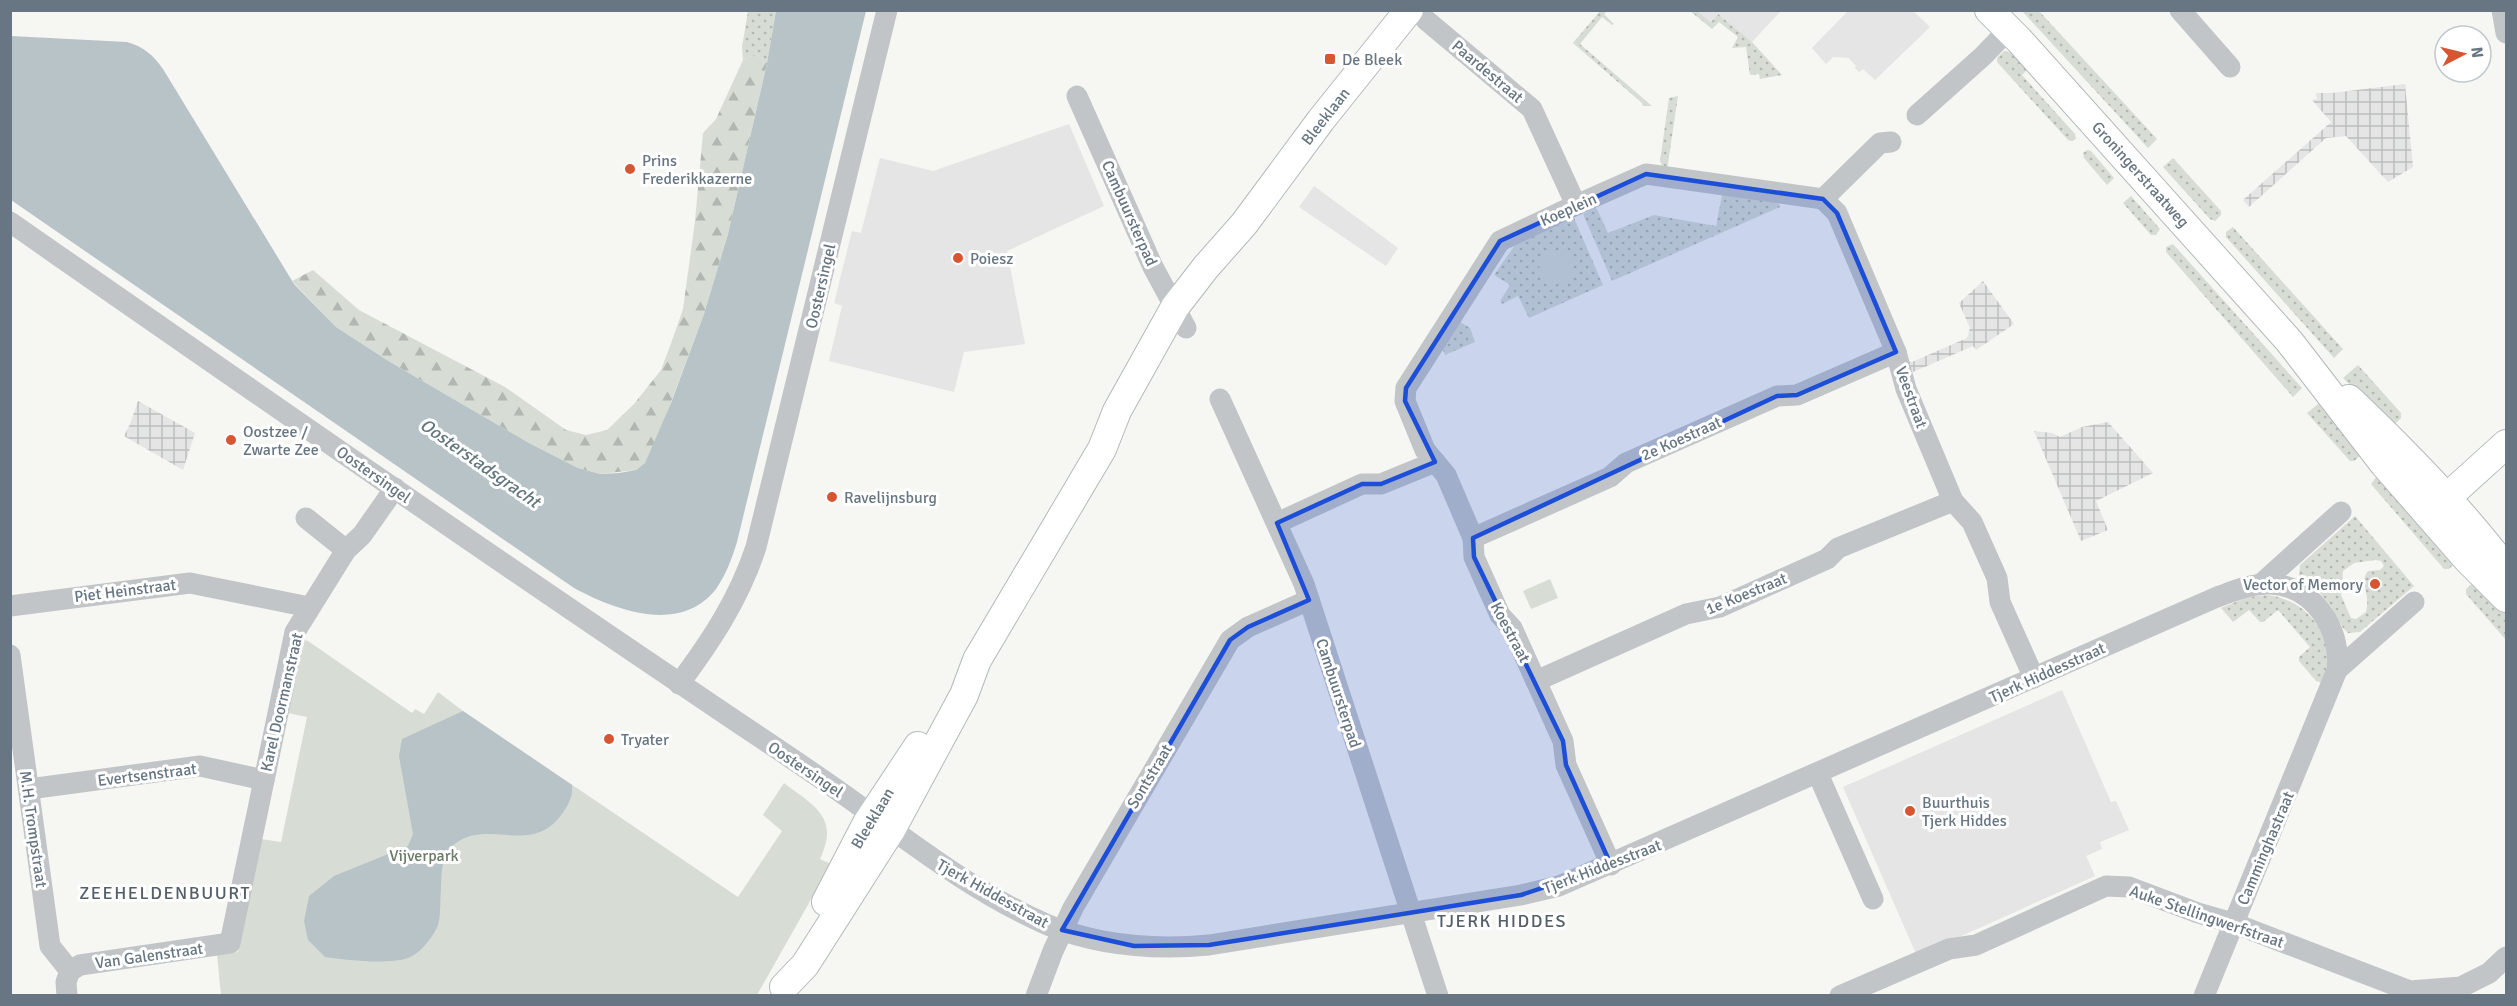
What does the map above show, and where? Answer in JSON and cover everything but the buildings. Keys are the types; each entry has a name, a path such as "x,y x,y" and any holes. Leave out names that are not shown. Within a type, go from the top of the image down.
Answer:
{"street":[{"name":"Oostersingel","path":"679,684 729,611 748,571 756,547 887,10"},
{"name":"Bleeklaan","path":"782,991 805,965 881,823 964,695 977,660 1102,449 1117,411 1181,317 1206,267 1245,224 1321,120 1409,10"},
{"name":"Paardestraat","path":"1418,10 1426,20 1532,109 1576,205"},
{"path":"2180,10 2230,67"},
{"path":"2502,10 2506,33"},
{"path":"1917,115 1983,56 1999,20"},
{"name":"Groningerstraatweg","path":"1999,20 2289,341 2360,435 2437,507 2486,542 2506,569"},
{"name":"Cambuursterpad","path":"1077,96 1153,267 1181,317"},
{"path":"1823,199 1880,143 1891,142"},
{"name":"Koeplein","path":"1405,401 1406,388 1500,241 1646,174 1823,199"},
{"name":"Veestraat","path":"1823,199 1837,213 1896,352 1906,389 1953,501 1972,522 1997,578 2000,602 2034,678"},
{"name":"Oostersingel","path":"10,222 881,823"},
{"name":"2e Koestraat","path":"1473,538 1610,477 1626,463 1766,400 1777,396 1797,395 1896,352"},
{"name":"Cambuursterpad","path":"1220,399 1277,523 1309,600 1438,996"},
{"name":"Koestraat","path":"1405,401 1425,450 1446,475 1473,538 1474,557 1500,615 1512,628 1563,741 1566,765 1611,865"},
{"path":"2437,507 2506,444"},
{"path":"1277,523 1362,484 1381,484 1435,462"},
{"name":"Karel Doormanstraat","path":"230,943 295,632 346,550 362,535 394,488"},
{"name":"1e Koestraat","path":"1536,681 1686,614 1720,607 1827,559 1838,548 1953,501"},
{"name":"Groningerstraatweg","path":"2437,507 2506,598"},
{"path":"2261,584 2342,512"},
{"path":"306,518 346,550"},
{"name":"Piet Heinstraat","path":"10,606 190,583 309,607"},
{"path":"2261,584 2294,589 2311,600 2319,609 2335,638 2337,670"},
{"name":"Tjerk Hiddesstraat","path":"881,823 920,851 1028,916 1062,930 1112,943 1170,948 1209,945 1540,891 1560,886 1611,865 2190,609 2243,587 2261,584"},
{"name":"Sontstraat","path":"1036,996 1062,930 1122,822 1230,640 1248,627 1309,600"},
{"path":"2337,670 2414,602"},
{"name":"M.H. Trompstraat","path":"10,655 50,946 70,971"},
{"name":"Camminghastraat","path":"2204,996 2337,670"},
{"name":"Evertsenstraat","path":"29,789 200,766 264,780"},
{"path":"1818,774 1873,899"},
{"name":"Auke Stellingwerfstraat","path":"1840,996 1949,949 1976,945 2106,886 2129,887 2198,913 2233,922 2397,988 2420,994 2461,987 2489,973 2506,957"},
{"name":"Van Galenstraat","path":"70,971 80,965 230,943"},
{"path":"67,996 66,982 70,971"}],"highlighted area":[{"path":"1646,174 1823,199 1837,213 1896,352 1797,395 1777,396 1473,538 1474,557 1563,741 1566,765 1611,865 1521,895 1209,945 1134,946 1062,930 1230,640 1248,627 1309,600 1277,523 1362,484 1381,484 1435,462 1405,401 1406,388 1500,241"}],"shaded area":[{"path":"1697,11 1781,11 1752,42 1718,14 1711,22"},
{"path":"1848,11 1913,11 1930,27 1875,80 1863,69 1859,72 1849,58 1833,57 1826,64 1812,48"},
{"path":"2405,84 2413,167 2388,182 2346,136 2326,138 2249,207 2243,200 2331,122 2312,100 2317,99 2316,93"},
{"path":"1069,124 1104,206 1007,251 1025,344 964,352 954,392 829,361 842,306 834,303 852,231 861,233 880,158 933,171"},
{"path":"1314,186 1398,248 1386,266 1299,207"},
{"path":"1983,281 2014,324 1976,350 1973,346 1913,372 1908,361 1912,362 1967,338 1970,328 1959,303"},
{"path":"138,401 195,433 183,470 124,436"},
{"path":"2108,422 2153,473 2096,501 2108,530 2081,541 2034,431 2052,433 2060,437 2082,427"},
{"path":"2062,690 2111,802 2116,801 2129,830 2100,842 2102,849 2086,856 2095,876 1917,956 1843,787"}],"green space":[{"path":"748,11 776,11 767,63 756,54 743,60 742,47"},
{"path":"1600,11 1607,11 1604,14 1614,24 1612,25 1602,17 1580,44 1652,106 1643,106 1573,43"},
{"path":"1690,11 1697,11 1711,22 1718,14 1752,42 1782,75 1760,79 1759,74 1750,75 1746,47 1732,48 1738,37 1719,22 1712,29"},
{"path":"2022,11 2039,11 2157,139 2148,148"},
{"path":"2004,51 2012,53 2027,70 2022,75 2075,134 2076,139 2068,140 1997,62 1997,58"},
{"path":"756,54 767,63 728,234 704,314 656,442 645,463 636,470 600,474 578,468 529,443 390,362 336,327 292,281 313,270 359,310 505,387 566,430 586,435 607,430 634,404 661,370 683,309 695,221 703,133 716,119 743,60"},
{"path":"1678,96 1667,170 1663,168 1660,161 1669,98"},
{"path":"2087,150 2091,151 2114,178 2107,185 2084,158 2083,153"},
{"path":"2173,158 2221,211 2221,215 2215,221 2210,219 2163,167"},
{"path":"1722,195 1778,202 1780,207 1612,281 1583,214 1596,207 1608,233 1654,215 1716,226"},
{"path":"2131,196 2160,229 2156,235 2151,235 2123,203"},
{"path":"1574,218 1603,285 1529,318 1518,296 1502,304 1500,301 1510,285 1494,275 1517,242"},
{"path":"2233,227 2343,349 2334,358 2226,237 2226,232"},
{"path":"2173,244 2302,388 2293,397 2166,252 2166,247"},
{"path":"1565,247 1577,275 1549,288 1536,260"},
{"path":"1455,319 1470,328 1475,342 1445,355 1441,345"},
{"path":"2358,365 2401,413 2401,418 2394,425 2390,425 2343,378"},
{"path":"2323,400 2361,455 2354,461 2350,461 2307,413"},
{"path":"2377,476 2455,563 2449,569 2444,569 2371,484"},
{"path":"2355,516 2414,586 2360,632 2348,633 2318,591 2302,581 2299,576 2300,565","holes":["2381,561 2384,566 2380,570 2368,571 2366,575 2366,612 2356,619 2351,618 2341,595 2343,571 2354,563"]},
{"path":"1550,579 1558,598 1531,609 1523,591"},
{"path":"2473,583 2506,611 2506,640 2466,594 2466,589"},
{"path":"2267,595 2282,598 2296,605 2317,625 2324,638 2327,652 2327,667 2322,683 2316,681 2299,661 2299,657 2310,647 2278,610 2263,622 2260,622 2249,610 2233,622 2221,608 2248,597"},
{"name":"Vijverpark","path":"304,640 412,713 415,709 424,714 438,692 738,897 782,831 763,815 784,783 814,806 821,814 827,833 820,859 831,864 757,995 221,995 217,955 238,952 261,839 281,842 307,717 288,713"}],"water":[{"name":"Oosterstadsgracht","path":"776,11 866,11 737,542 726,572 716,589 701,603 684,611 666,615 627,610 574,588 11,200 11,36 127,42 138,46 148,52 163,69 294,284 336,327 390,362 529,443 578,468 600,474 636,470 645,463 671,403 704,314 728,234 767,63"},
{"path":"463,711 572,785 567,807 550,826 537,833 482,834 469,837 451,847 447,852 442,869 438,925 426,944 413,956 378,962 325,957 308,940 304,921 309,896 334,876 408,846 413,834 399,756 402,739"}],"place":[{"name":"De Bleek","path":"1330,59"},
{"name":"Prins Frederikkazerne","path":"630,169"},
{"name":"Poiesz","path":"958,258"},
{"name":"Oostzee / Zwarte Zee","path":"231,440"},
{"name":"Ravelijnsburg","path":"832,497"},
{"name":"Vector of Memory","path":"2375,584"},
{"name":"Tryater","path":"609,739"},
{"name":"Buurthuis Tjerk Hiddes","path":"1910,811"}],"district":[{"name":"ZEEHELDENBUURT","path":"165,893"},
{"name":"TJERK HIDDES","path":"1502,921"}]}
